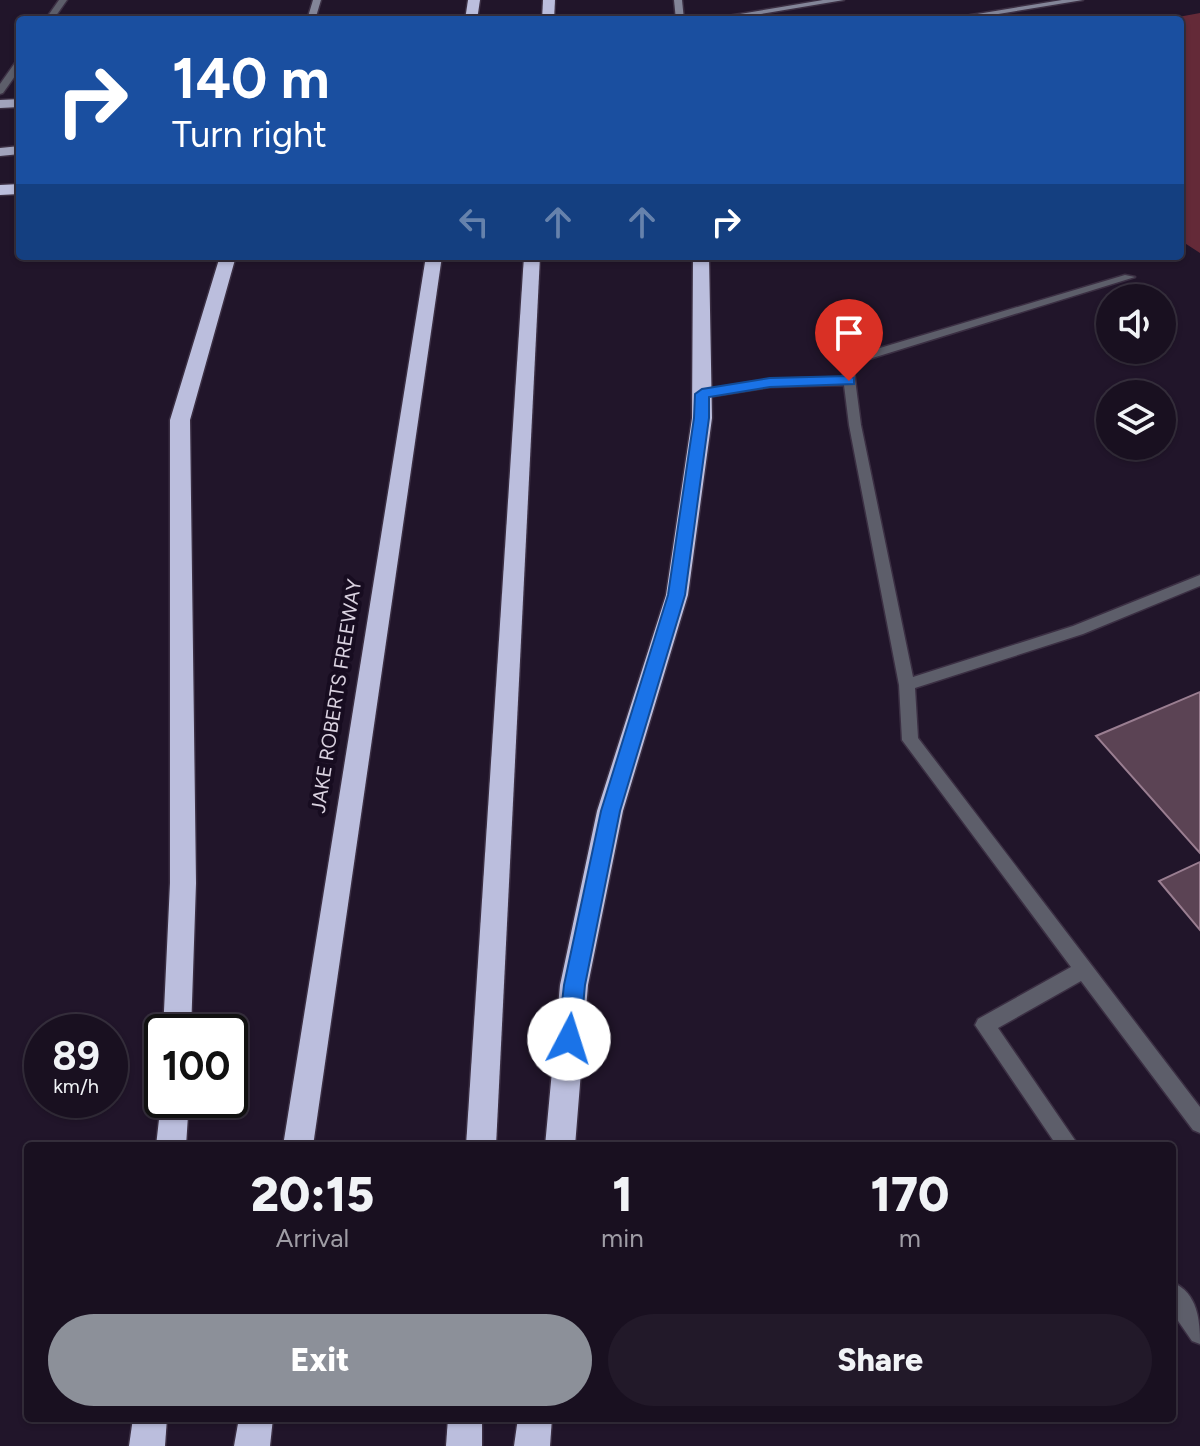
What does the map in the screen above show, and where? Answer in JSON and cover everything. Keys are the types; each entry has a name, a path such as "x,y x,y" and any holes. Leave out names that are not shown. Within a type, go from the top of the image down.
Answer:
{"highway":[{"path":"178,1014 183,883 180,420 225,260"},
{"name":"JAKE ROBERTS FREEWAY","path":"299,1142 433,260"},
{"path":"481,1142 532,260"},
{"path":"560,1142 574,985 610,811 677,595 702,418 701,260"},
{"path":"171,1142 173,1118"},
{"path":"147,1446 150,1422"},
{"path":"252,1446 255,1422"},
{"path":"464,1446 465,1422"},
{"path":"532,1446 535,1422"}],"main road":[{"path":"734,16 839,0"},
{"path":"972,16 1079,0"}],"lane":[{"path":"0,91 16,68"},
{"path":"1129,277 847,362 855,425 907,685 910,740 1200,1123"},
{"path":"702,394 770,383 849,381"},
{"path":"907,685 1078,630 1200,580"},
{"path":"1066,1142 985,1025 1083,970"},
{"path":"1176,1299 1200,1333"}],"shaded area":[{"path":"1200,13 1200,253 1184,243 1184,16"}],"building":[{"path":"1200,692 1200,853 1096,736"},
{"path":"1200,862 1200,930 1159,881"}],"route":[{"path":"569,1039 574,985 610,811 677,595 702,418 702,394 770,383 849,381"}]}
